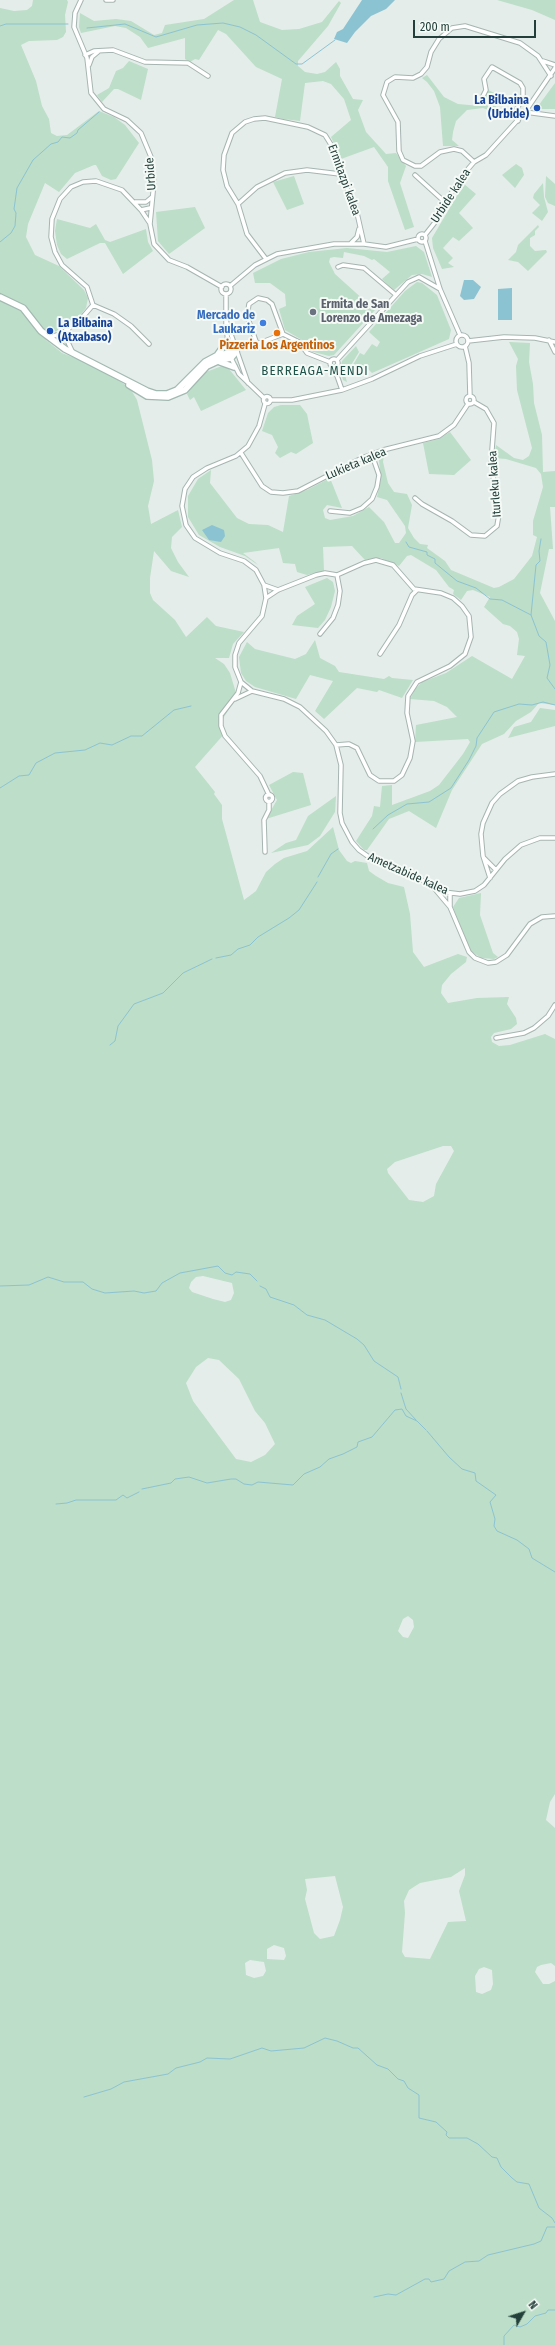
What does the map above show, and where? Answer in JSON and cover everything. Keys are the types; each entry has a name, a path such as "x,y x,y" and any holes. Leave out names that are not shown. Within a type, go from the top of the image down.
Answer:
{"street":[{"path":"81,0 73,21 75,34 82,48 92,54"},
{"path":"106,0 114,0"},
{"path":"474,162 462,151 454,149 440,152 421,166 415,166 403,160 399,151 398,122 382,95 385,85 395,77 413,78 421,74 427,67 431,52 439,39 449,30 460,26 471,27 520,43 531,49 542,61 551,76"},
{"name":"Urbide","path":"82,48 88,65 91,93 99,105 133,125 146,141 154,169 150,208 151,238 168,260 187,267 222,287"},
{"path":"85,55 113,50 137,60 160,64 188,63 208,76"},
{"path":"88,65 92,54"},
{"path":"542,61 555,67"},
{"path":"483,96 486,90 484,79 492,67 520,82 524,88 523,96 514,116 518,121"},
{"name":"Urbide kalea","path":"425,235 474,162 486,155 518,121 551,76 555,67"},
{"path":"525,112 555,116"},
{"name":"Ermitazpi kalea","path":"266,259 247,234 238,204 224,177 224,155 232,133 246,122 254,119 265,118 317,130 324,135 336,151 340,174 355,204 364,244"},
{"path":"238,204 257,187 285,173 307,170 340,174"},
{"path":"415,175 447,204"},
{"path":"148,344 136,330 114,314 93,305 87,287 62,265 55,252 51,237 54,210 65,193 83,182 96,181 110,184 122,190 142,210 150,224"},
{"path":"135,202 141,202 152,197"},
{"path":"141,202 150,208"},
{"path":"142,210 150,208"},
{"name":"Ermitazpi kalea","path":"351,243 356,237 359,226"},
{"path":"418,239 421,234 425,235 425,241 440,289 460,335"},
{"path":"356,237 358,244"},
{"path":"358,244 362,238"},
{"path":"226,294 231,291 230,286 240,276 266,259 277,254 303,248 351,243 386,247 418,239 421,242 425,241"},
{"path":"338,267 343,265 364,268 396,295"},
{"path":"334,367 338,364 337,360 408,282 418,277 440,289"},
{"path":"226,294 221,291 222,287 226,284 230,286"},
{"path":"226,294 228,340 232,354 248,383"},
{"path":"0,297 22,308 41,331 48,337 72,352 147,391 167,394 184,384 205,362 218,355 232,354"},
{"path":"283,334 257,344 247,316 249,304 258,298 267,300 272,304 283,334 299,342 307,353 330,362 334,367 342,390"},
{"path":"48,337 61,334 93,305"},
{"path":"226,320 234,367"},
{"path":"59,344 66,338 70,327"},
{"path":"59,344 61,334"},
{"path":"460,335 466,336 468,341"},
{"path":"457,344 456,339 460,335"},
{"path":"468,341 504,337 549,340 555,342"},
{"path":"66,338 72,352"},
{"path":"218,355 228,340"},
{"path":"549,340 555,352"},
{"path":"468,341 465,346 470,396 473,398 474,402 468,404"},
{"path":"215,362 226,362 234,367 239,374 264,398 268,397 270,400 292,400 342,390 372,379 420,356 457,344 465,346"},
{"path":"107,369 147,396 161,398 185,390 207,366 232,354"},
{"path":"330,362 333,359 337,360"},
{"name":"Lukieta kalea","path":"241,453 262,486 271,492 283,493 309,486 352,463 372,456 383,450 439,436 454,425 468,404 466,399 470,396"},
{"path":"264,398 263,401 265,404 257,431 248,446 236,456 207,468 193,478 184,493 182,506 183,517 195,538 220,553 244,560 256,570 264,585 266,598 264,609 259,622 243,638 236,649 235,667 241,682 252,691 284,699 300,707 314,718 336,745 349,744 357,748 370,775 379,781 390,782 397,780 406,768 411,754 413,741 406,707 410,691 422,679 450,666 463,655 471,637 469,616 458,602 441,593 417,590 408,584 398,569 382,561 370,561 337,575 325,573 316,575 278,590 266,598"},
{"path":"265,404 269,403 270,400"},
{"name":"Iturleku kalea","path":"415,498 422,504 452,521 471,535 485,536 497,526 499,514 492,463 494,423 486,409 474,402"},
{"name":"Lukieta kalea","path":"236,456 246,462"},
{"path":"330,512 350,513 362,508 372,498 377,487 379,475 372,456"},
{"path":"320,634 333,618 338,605 340,591 337,575"},
{"path":"408,584 410,600"},
{"path":"264,585 278,590"},
{"path":"380,654 399,624 410,600 417,590"},
{"path":"241,682 234,699 221,715 223,732 260,776 272,799 269,802 269,810 264,820 265,852"},
{"path":"234,699 252,691"},
{"name":"Ametzabide kalea","path":"336,745 342,783 340,813 342,823 352,842 367,857 424,881 433,887 450,894 475,891 490,878 509,855 521,845 540,838 555,838"},
{"path":"490,878 481,845 483,823 487,812 500,794 518,781 532,777 555,774"},
{"path":"483,856 496,870"},
{"path":"433,887 450,907 469,952 479,960 488,963 496,962 507,955 530,924 542,917 555,916"},
{"path":"450,894 450,907"},
{"path":"496,1038 524,1033 534,1028 548,1016 555,1005"}],"green space":[{"path":"33,0 67,0 68,2 65,15 66,32 63,37 57,40 29,41 21,45 36,81 42,106 49,119 51,133 57,136 67,135 99,111 114,117 125,125 139,143 116,179 111,180 102,176 96,165 94,165 75,173 59,192 45,183 28,224 26,237 35,255 59,266 84,290 88,298 86,308 79,317 66,327 49,334 46,340 62,353 98,367 130,388 137,400 152,460 154,481 148,506 151,524 178,510 182,527 172,537 171,548 178,562 189,577 171,571 154,551 150,578 150,593 153,600 175,620 186,637 207,617 216,626 244,632 233,644 229,658 215,658 224,664 230,673 236,693 235,700 222,720 225,733 195,767 215,792 214,794 222,805 222,819 244,900 256,891 266,872 275,864 284,858 307,851 333,827 339,850 347,861 351,863 355,861 367,863 369,871 376,876 388,883 404,887 410,914 413,952 424,967 458,954 467,957 466,962 451,974 442,985 441,993 448,1003 477,998 509,997 507,1004 516,1018 517,1024 511,1029 494,1033 491,1037 492,1042 499,1046 510,1045 545,1034 555,1039 555,1794 550,1802 546,1820 555,1828 555,1966 551,1963 541,1965 537,1967 535,1972 543,1984 549,1984 555,1981 555,2345 0,2345 0,8 14,11 27,10 32,6","holes":["443,1146 451,1146 454,1151 436,1184 434,1196 423,1202 409,1200 388,1173 387,1169 395,1162","203,1276 232,1283 234,1293 231,1300 225,1302 213,1299 192,1292 189,1288 191,1282 196,1277","208,1358 219,1360 239,1379 255,1411 265,1423 275,1444 265,1455 251,1462 236,1459 193,1401 186,1383 196,1367","408,1616 413,1620 414,1627 408,1638 403,1637 398,1631 403,1619","465,1868 465,1875 459,1891 466,1921 448,1922 430,1959 405,1957 402,1952 405,1913 404,1901 409,1890 420,1883 451,1877","335,1876 343,1907 334,1936 320,1939 314,1933 305,1899 307,1890 305,1879","274,1945 284,1948 286,1956 284,1960 267,1959 267,1949","250,1960 264,1962 266,1971 263,1976 254,1978 246,1975 245,1963","484,1967 492,1970 493,1984 491,1990 482,1994 476,1992 475,1976 479,1969"]},
{"path":"234,0 253,0 260,22 282,30 299,29 322,22 339,1 341,3 328,26 298,61 298,66 305,72 317,74 325,72 336,62 340,69 340,76 353,99 363,100 358,110 366,132 386,154 396,153 406,166 400,183 414,227 405,230 388,181 388,167 374,147 341,159 331,137 351,120 344,99 331,84 323,81 305,83 300,121 283,119 275,117 282,79 256,67 226,34 218,30 199,60 195,59 190,62 185,59 185,38 148,48 140,37 126,28 115,26 81,33 79,27 80,13 94,21 116,19 131,21 154,35 162,33 165,25 204,19"},
{"path":"497,0 555,0 555,20 532,10"},
{"path":"129,61 148,69 141,100 118,89 114,89 102,102 97,95 109,88 116,71 123,68"},
{"path":"427,75 444,97 458,104 480,106 488,90 501,96 495,108 508,115 508,120 503,116 483,108 467,110 456,121 453,132 452,140 459,146 443,146 440,107 434,91 422,78"},
{"path":"555,83 555,109 536,109"},
{"path":"516,164 522,168 524,175 515,188 502,175"},
{"path":"294,176 304,204 287,210 273,182"},
{"path":"546,176 555,184 555,206 548,203 545,197"},
{"path":"543,183 544,197 548,212 542,221 532,213 540,205 533,198 534,194"},
{"path":"464,184 476,194 459,213 473,228 459,241 453,237 443,248 453,258 448,263 454,267 442,269 433,248 432,238"},
{"path":"195,207 205,228 169,254 158,241 156,212"},
{"path":"57,219 90,228 96,224 105,240 110,242 146,229 148,242 153,251 123,274 105,243 100,243 67,259 61,254 57,245 55,231"},
{"path":"538,225 539,227 535,231 535,235 530,238 530,246 535,251 546,250 547,252 528,271 518,262 508,260 516,252 518,245"},
{"path":"416,246 424,252 432,277 422,274 412,275 394,290 382,279 390,272 374,259 372,260 364,256 344,252 343,258 330,258 329,262 335,274 375,310 334,355 329,356 310,351 302,340 285,330 279,309 286,306 285,294 270,283 255,283 253,273 281,259 309,252 347,248 387,252"},
{"path":"417,282 422,283 437,295 451,330 449,339 372,373 367,368 347,375 360,353 364,355 372,344 377,347 380,342 369,332 405,291"},
{"path":"509,342 530,343 529,362 533,384 534,403 542,435 543,472 555,471 555,507 550,507 553,549 549,549 540,593 555,621 555,705 539,703 531,712 516,721 504,734 482,744 452,790 436,828 409,811 389,819 367,850 364,850 356,841 372,816 374,806 380,807 382,786 392,785 392,805 430,791 439,785 463,754 470,742 468,739 415,742 416,725 457,717 447,707 434,701 410,699 415,689 422,682 446,673 472,656 512,679 525,656 517,655 519,639 517,632 510,626 503,624 484,607 490,597 473,590 467,591 461,600 453,594 454,590 449,587 436,570 411,555 407,556 399,566 381,558 365,560 352,546 323,547 324,571 307,575 297,572 295,564 283,563 279,548 243,553 258,565 245,556 220,547 199,535 188,517 188,496 198,479 211,470 210,483 237,518 249,524 268,525 283,532 289,496 307,490 330,478 342,508 327,505 323,510 325,518 330,520 353,516 369,507 384,522 395,543 399,543 406,533 405,526 387,500 377,497 381,479 379,460 384,454 383,462 388,483 394,492 407,494 412,505 408,528 414,538 420,544 428,545 427,548 445,561 451,570 494,588 499,587 514,579 532,556 537,537 533,535 533,521 543,487 541,474 536,468 506,459 494,458 496,445 514,458 523,460 529,456 532,448 517,390 516,366 518,359"},
{"path":"356,346 359,352 345,375 347,382 343,380 340,370 342,361"},
{"path":"222,366 229,369 246,390 201,411 194,397 190,400 187,394 206,372"},
{"path":"281,405 300,405 307,414 313,443 296,454 291,452 280,458 275,453 278,447 272,435 262,431 268,413 274,407"},
{"path":"450,432 471,460 454,475 429,474 423,443 439,439"},
{"path":"327,578 333,582 335,591 331,607 325,620 318,628 292,625 297,616 315,604 305,587"},
{"path":"315,640 320,658 335,666 339,672 384,679 389,676 392,678 413,680 402,698 379,690 377,692 357,688 324,719 315,711 333,681 310,675 296,699 255,687 246,681 241,673 239,657 247,642 255,649 295,659 306,654"},
{"path":"540,708 555,710 555,726 508,738 514,727 531,722"},
{"path":"293,772 303,773 311,805 266,819 277,800 269,785"},
{"path":"336,796 335,814 335,812 320,836 308,845 271,853 286,843 296,840 308,816"},
{"path":"481,893 480,915 493,953 498,957 494,959 481,958 470,950 453,907 459,898"}],"water":[{"path":"362,0 395,0 386,9 371,16 355,32 347,43 334,39 337,32 343,29"},
{"path":"464,280 473,280 481,287 474,299 464,300 460,296"},
{"path":"512,288 512,320 498,320 498,289"},
{"path":"212,525 224,530 225,536 221,542 209,540 202,530"}],"waterway":[{"path":"87,28 125,24 156,37 197,25 223,23 240,27 256,35 296,64 302,64 335,40"},
{"path":"0,26 6,24 68,24"},
{"path":"0,242 11,233 15,226 16,213 14,209 17,188 33,160 51,144 58,142 62,137 70,138 77,133 78,130 99,112"},
{"path":"541,539 539,551 540,561 536,565 531,615 539,636 546,642 550,665 547,678 555,689"},
{"path":"406,542 409,547 427,552 427,555 435,559 435,563 457,581 476,588 490,599 502,600 531,615"},
{"path":"373,829 388,815 407,804 429,802 451,788 469,760 476,746 477,738 494,712 519,704 532,705 543,702 555,705"},
{"path":"0,788 19,776 29,775 36,763 55,753 85,750 100,743 112,745 131,736 142,736 174,710 191,706"},
{"path":"318,877 331,854 338,849"},
{"path":"216,958 231,955 238,949 250,945 258,937 289,918 299,910 317,882"},
{"path":"110,1045 115,1041 118,1026 134,1004 163,993 183,973 212,959"},
{"path":"0,1286 29,1285 48,1277 64,1282 83,1282 92,1289 105,1293 134,1291 144,1293 156,1291 162,1283 180,1273 218,1266 225,1273 232,1275 236,1272 250,1274 257,1281"},
{"path":"260,1286 266,1289 270,1297 294,1305 307,1315 325,1320 357,1339 364,1345 374,1361 398,1377 401,1389"},
{"path":"401,1393 406,1409 416,1420"},
{"path":"142,1489 171,1483 175,1479 189,1477 207,1483 236,1479 244,1484 252,1485 258,1482 293,1485 304,1474 320,1467 329,1459 357,1447 358,1442 372,1437 395,1410 402,1409 406,1416 417,1421 426,1430"},
{"path":"427,1431 449,1457 462,1469 475,1473 476,1481 496,1495 490,1502 495,1519 494,1526 497,1531 517,1540 529,1549 532,1558 555,1572"},
{"path":"56,1504 76,1500 116,1500 123,1495 127,1498 139,1492"},
{"path":"84,2097 111,2089 124,2082 168,2074 176,2068 200,2062 207,2058 230,2059 262,2048 271,2051 304,2048 325,2038 337,2041 353,2048 358,2048 377,2065 388,2069 398,2079 404,2081 408,2088 419,2095 419,2118 436,2122 447,2132 446,2135 449,2138 467,2138 478,2144 492,2157 497,2158 501,2167 517,2182 529,2184 539,2208 552,2218 555,2223"},
{"path":"374,2297 388,2294 396,2295 425,2279 429,2279 431,2282 444,2279 449,2271 465,2262 479,2261 488,2255 541,2241 547,2227 555,2227"},
{"path":"504,2345 504,2336 514,2325 520,2327 527,2324 535,2316 546,2313 548,2310 555,2310"}],"place":[{"name":"La Bilbaina (Urbide)","path":"537,108"},
{"name":"Ermita de San Lorenzo de Amezaga","path":"313,312"},
{"name":"Mercado de Laukariz","path":"263,323"},
{"name":"La Bilbaina (Atxabaso)","path":"50,331"},
{"name":"Pizzeria Los Argentinos","path":"277,333"}],"district":[{"name":"BERREAGA-MENDI","path":"315,371"}]}
